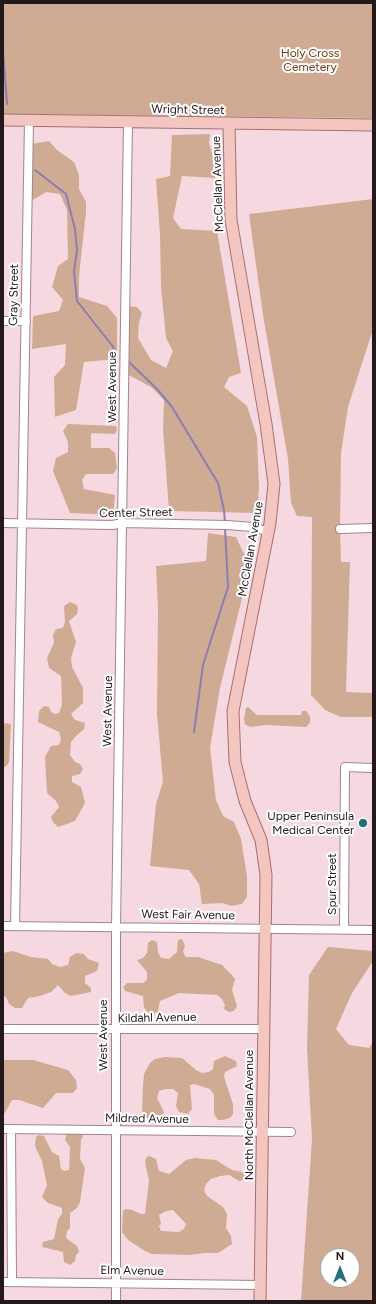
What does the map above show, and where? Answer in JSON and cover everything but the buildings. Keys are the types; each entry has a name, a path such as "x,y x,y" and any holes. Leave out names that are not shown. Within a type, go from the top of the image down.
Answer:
{"main road":[{"name":"Wright Street","path":"3,120 373,125"},
{"name":"McClellan Avenue","path":"229,123 231,220 266,424 274,484 269,532 233,711 235,762 245,801 261,840 264,857 266,876 264,928"},
{"name":"North McClellan Avenue","path":"260,1301 264,1132 262,1029 264,928"}],"street":[{"name":"Gray Street","path":"15,926 29,121"},
{"name":"West Avenue","path":"116,1301 116,927 128,122"},
{"path":"3,321 26,321"},
{"name":"Center Street","path":"3,523 227,525 253,527 269,532"},
{"path":"340,528 373,528"},
{"name":"Spur Street","path":"344,930 345,767 373,768"},
{"name":"West Fair Avenue","path":"3,926 373,930"},
{"name":"Kildahl Avenue","path":"3,1029 262,1029"},
{"path":"7,1129 12,1282"},
{"name":"Mildred Avenue","path":"7,1129 291,1132"},
{"name":"Elm Avenue","path":"3,1282 260,1285"}],"green space":[{"name":"Holy Cross Cemetery","path":"3,3 373,3 373,118 3,114"},
{"path":"210,134 209,144 216,163 215,178 182,176 173,218 181,229 217,231 241,373 229,377 224,387 247,406 257,437 259,489 257,513 169,511 163,428 164,400 151,387 125,373 128,306 137,307 142,313 139,323 138,338 151,360 166,368 173,351 166,338 161,287 160,235 156,179 170,176 172,135"},
{"path":"49,141 57,150 74,162 79,175 79,189 86,202 79,276 79,297 107,306 117,318 117,359 84,362 76,410 55,417 54,377 65,365 66,344 32,349 33,316 59,311 63,300 52,287 58,266 68,259 67,210 60,194 46,192 33,200 31,192 31,144"},
{"path":"373,199 373,329 348,407 341,453 340,529 341,562 350,562 346,692 373,693 373,717 341,717 325,710 311,695 312,517 297,516 291,503 288,459 263,315 249,214"},
{"path":"68,424 116,426 117,430 115,434 91,433 91,448 109,448 115,453 117,468 113,474 86,474 82,480 84,489 115,495 113,515 70,513 53,471 56,458 68,452 68,442 63,431"},
{"path":"208,533 236,537 243,552 248,557 245,586 220,688 210,748 216,800 223,816 234,822 241,839 247,876 247,897 242,904 231,906 223,903 202,904 199,884 189,870 150,866 156,804 163,782 157,714 158,609 156,566 206,561"},
{"path":"70,602 77,605 78,609 77,614 69,621 76,642 71,658 72,667 83,688 83,703 71,714 75,720 85,723 84,729 71,742 70,755 75,762 80,764 83,769 80,774 72,776 72,782 81,787 85,803 75,821 58,827 53,822 51,817 59,807 56,801 47,793 45,757 51,746 59,745 61,739 59,732 38,722 39,711 44,706 49,707 51,712 55,714 59,713 62,705 61,676 49,668 47,658 54,643 53,635 56,629 63,628 65,621 64,606"},
{"path":"248,707 257,715 301,715 302,711 306,711 310,716 310,723 306,727 266,725 250,727 245,724 244,719 246,708"},
{"path":"3,723 11,724 9,762 6,767 3,766"},
{"path":"182,939 185,946 183,952 186,957 198,957 222,965 235,979 232,990 237,1006 234,1011 229,1012 224,1009 225,1005 222,999 217,995 179,993 160,1001 158,1011 154,1014 147,1012 144,1007 143,996 125,991 123,987 127,983 143,983 147,980 147,972 137,960 143,958 147,953 148,943 152,940 157,942 158,952 161,958 169,959 177,952 178,940"},
{"path":"328,947 373,951 373,961 352,993 336,1029 349,1045 369,1048 373,1042 373,1301 301,1301 312,1139 307,1049 309,975"},
{"path":"13,951 31,957 48,959 52,964 60,967 68,965 70,957 76,953 84,954 88,959 99,963 97,971 85,976 85,983 91,988 91,992 71,996 65,993 58,985 51,992 28,998 22,1008 15,1008 9,1004 6,997 3,996 3,953"},
{"path":"225,1056 236,1061 237,1066 225,1072 224,1077 233,1104 233,1114 230,1118 218,1120 214,1114 214,1095 210,1089 194,1084 190,1085 192,1109 188,1114 179,1112 176,1106 178,1093 173,1089 165,1089 159,1091 157,1098 164,1112 162,1117 149,1119 144,1117 142,1113 144,1074 150,1063 155,1059 165,1057 182,1058 202,1073 209,1072 213,1069 214,1061"},
{"path":"3,1060 33,1060 68,1070 76,1080 77,1088 73,1093 56,1093 43,1108 19,1100 12,1100 3,1116"},
{"path":"67,1133 81,1133 83,1136 81,1140 80,1159 85,1168 80,1202 77,1208 70,1213 70,1228 67,1231 66,1238 77,1246 79,1252 76,1255 75,1261 70,1265 64,1262 63,1252 42,1247 43,1242 54,1239 58,1219 62,1214 62,1208 48,1203 42,1197 47,1185 42,1161 35,1146 36,1137 39,1135 44,1136 52,1152 59,1156 61,1169 64,1171 69,1170 70,1147 65,1140"},
{"path":"149,1156 156,1159 159,1171 169,1174 186,1160 195,1158 216,1160 232,1170 242,1172 248,1176 248,1179 239,1181 229,1175 220,1176 211,1179 206,1184 204,1190 207,1196 223,1207 227,1214 226,1228 231,1236 232,1244 218,1253 189,1255 152,1254 128,1240 122,1232 123,1211 126,1209 145,1214 149,1181 145,1162 146,1158","holes":["173,1210 186,1224 184,1229 179,1232 161,1231 159,1226 161,1224 159,1215 166,1211"]}],"waterway":[{"path":"3,51 7,104"},
{"path":"35,170 66,194 75,229 77,250 74,271 77,301 114,348"},
{"path":"129,362 158,390 172,407 218,483 224,510 225,523"},
{"path":"194,732 203,665 228,587 225,527"}],"place":[{"name":"Upper Peninsula Medical Center","path":"363,823"}]}
